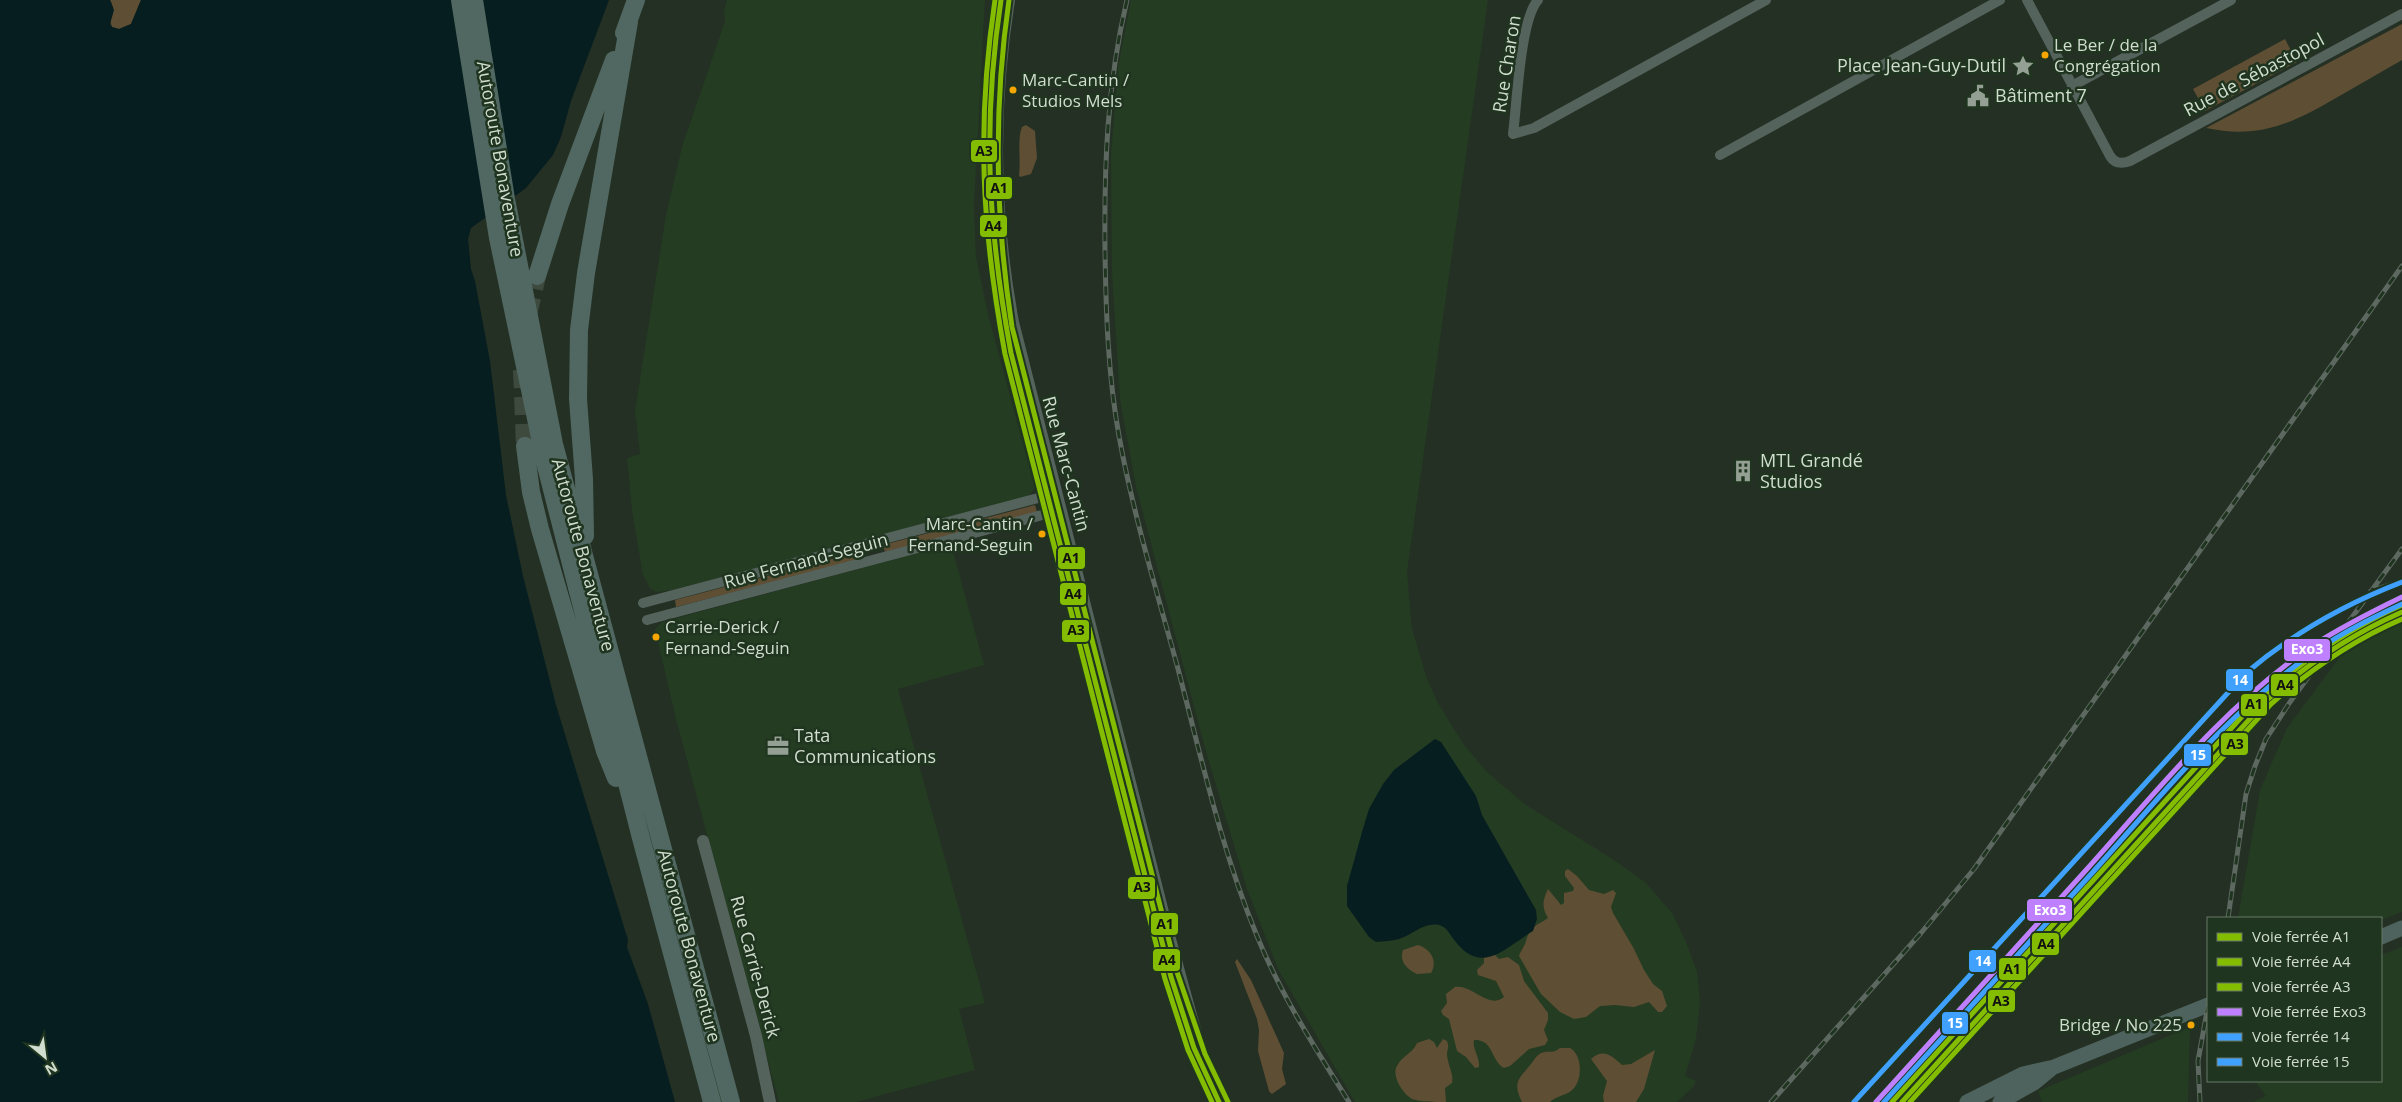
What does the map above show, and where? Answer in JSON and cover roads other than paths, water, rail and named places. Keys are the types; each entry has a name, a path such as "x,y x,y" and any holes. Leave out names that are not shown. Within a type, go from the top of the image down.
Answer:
{"highway":[{"name":"Autoroute Bonaventure","path":"460,0 546,466 641,838 712,1102"},
{"name":"Autoroute Bonaventure","path":"474,0 505,237 552,436 731,1102"},
{"path":"537,276 558,212 636,0"},
{"path":"585,562 584,479 578,399 579,330 586,272 628,22"},
{"path":"524,446 532,497 549,560 606,750 641,838"}],"main road":[{"path":"2382,936 2402,928"},
{"path":"1967,1102 2023,1074 2054,1067 2207,1005"},
{"path":"2000,1102 2034,1083 2054,1067"}],"street":[{"name":"Rue Marc-Cantin","path":"1010,0 1002,64 998,120 998,188 1008,292 1020,353 1182,981 1216,1102"},
{"name":"Rue Charon","path":"1538,0 1533,7 1526,30 1513,134 1534,128 1766,0"},
{"path":"1720,155 2000,0"},
{"path":"2027,0 2072,86 2231,0"},
{"name":"Rue de Sébastopol","path":"2072,86 2110,156 2114,162 2121,163 2132,160 2402,14"},
{"name":"Rue Fernand-Seguin","path":"643,603 1057,493"},
{"name":"Rue Fernand-Seguin","path":"647,620 1061,510"},
{"name":"Rue Carrie-Derick","path":"703,841 758,1047 770,1102"}],"water":[{"path":"0,0 110,0 114,10 110,24 112,27 119,29 131,24 141,0 609,0 553,155 526,188 471,228 468,239 471,269 490,361 506,495 523,576 556,705 628,940 627,947 648,1004 675,1102 0,1102"},
{"path":"1435,739 1441,742 1476,796 1482,815 1536,910 1537,919 1533,931 1494,956 1475,957 1465,951 1446,929 1439,925 1428,925 1399,939 1376,942 1369,937 1347,906 1347,886 1369,809 1383,784 1394,770"}],"tunnel":[{"path":"528,315 537,276"},
{"path":"522,370 525,446"}],"railway":[{"path":"1127,0 1115,63 1106,157 1105,220 1108,344 1119,436 1145,551 1177,665 1212,802 1244,903 1266,958 1288,1000 1349,1102"},
{"path":"1771,1102 1921,933 1974,869 2402,266"},
{"path":"2228,917 2246,794 2266,739 2290,702 2402,549"},
{"path":"2371,591 2402,581"},
{"path":"2200,1102 2198,1061 2207,1012"}],"rail line":[{"name":"A3","path":"995,0 985,91 984,178 991,264 1005,354 1165,979 1188,1050 1212,1102"},
{"name":"A4","path":"1001,0 991,91 990,177 997,263 1011,353 1171,977 1194,1048 1219,1102"},
{"name":"A1","path":"1009,0 1000,82 998,164 1002,245 1012,327 1177,972 1205,1054 1228,1102"},
{"name":"14","path":"1854,1102 2246,673 2301,632 2360,600 2402,582"},
{"name":"Exo3","path":"1876,1102 2193,750 2221,722 2280,669 2312,646 2356,620 2402,597"},
{"name":"15","path":"1884,1102 2171,784 2225,727 2284,674 2326,644 2347,631 2402,604"},
{"name":"A1","path":"1892,1102 2247,711 2283,679 2339,638 2402,605"},
{"name":"A4","path":"1902,1102 2267,700 2331,650 2402,612"},
{"name":"A3","path":"1910,1102 2271,704 2333,656 2366,636 2402,619"}],"place":[{"name":"Le Ber / de la Congrégation","path":"2045,55"},
{"name":"Place Jean-Guy-Dutil","path":"2023,66"},
{"name":"Marc-Cantin / Studios Mels","path":"1013,90"},
{"name":"Bâtiment 7","path":"1978,96"},
{"name":"MTL Grandé Studios","path":"1743,471"},
{"name":"Marc-Cantin / Fernand-Seguin","path":"1042,534"},
{"name":"Carrie-Derick / Fernand-Seguin","path":"656,637"},
{"name":"Tata Communications","path":"778,746"},
{"name":"Bridge / No 225","path":"2191,1025"}]}
